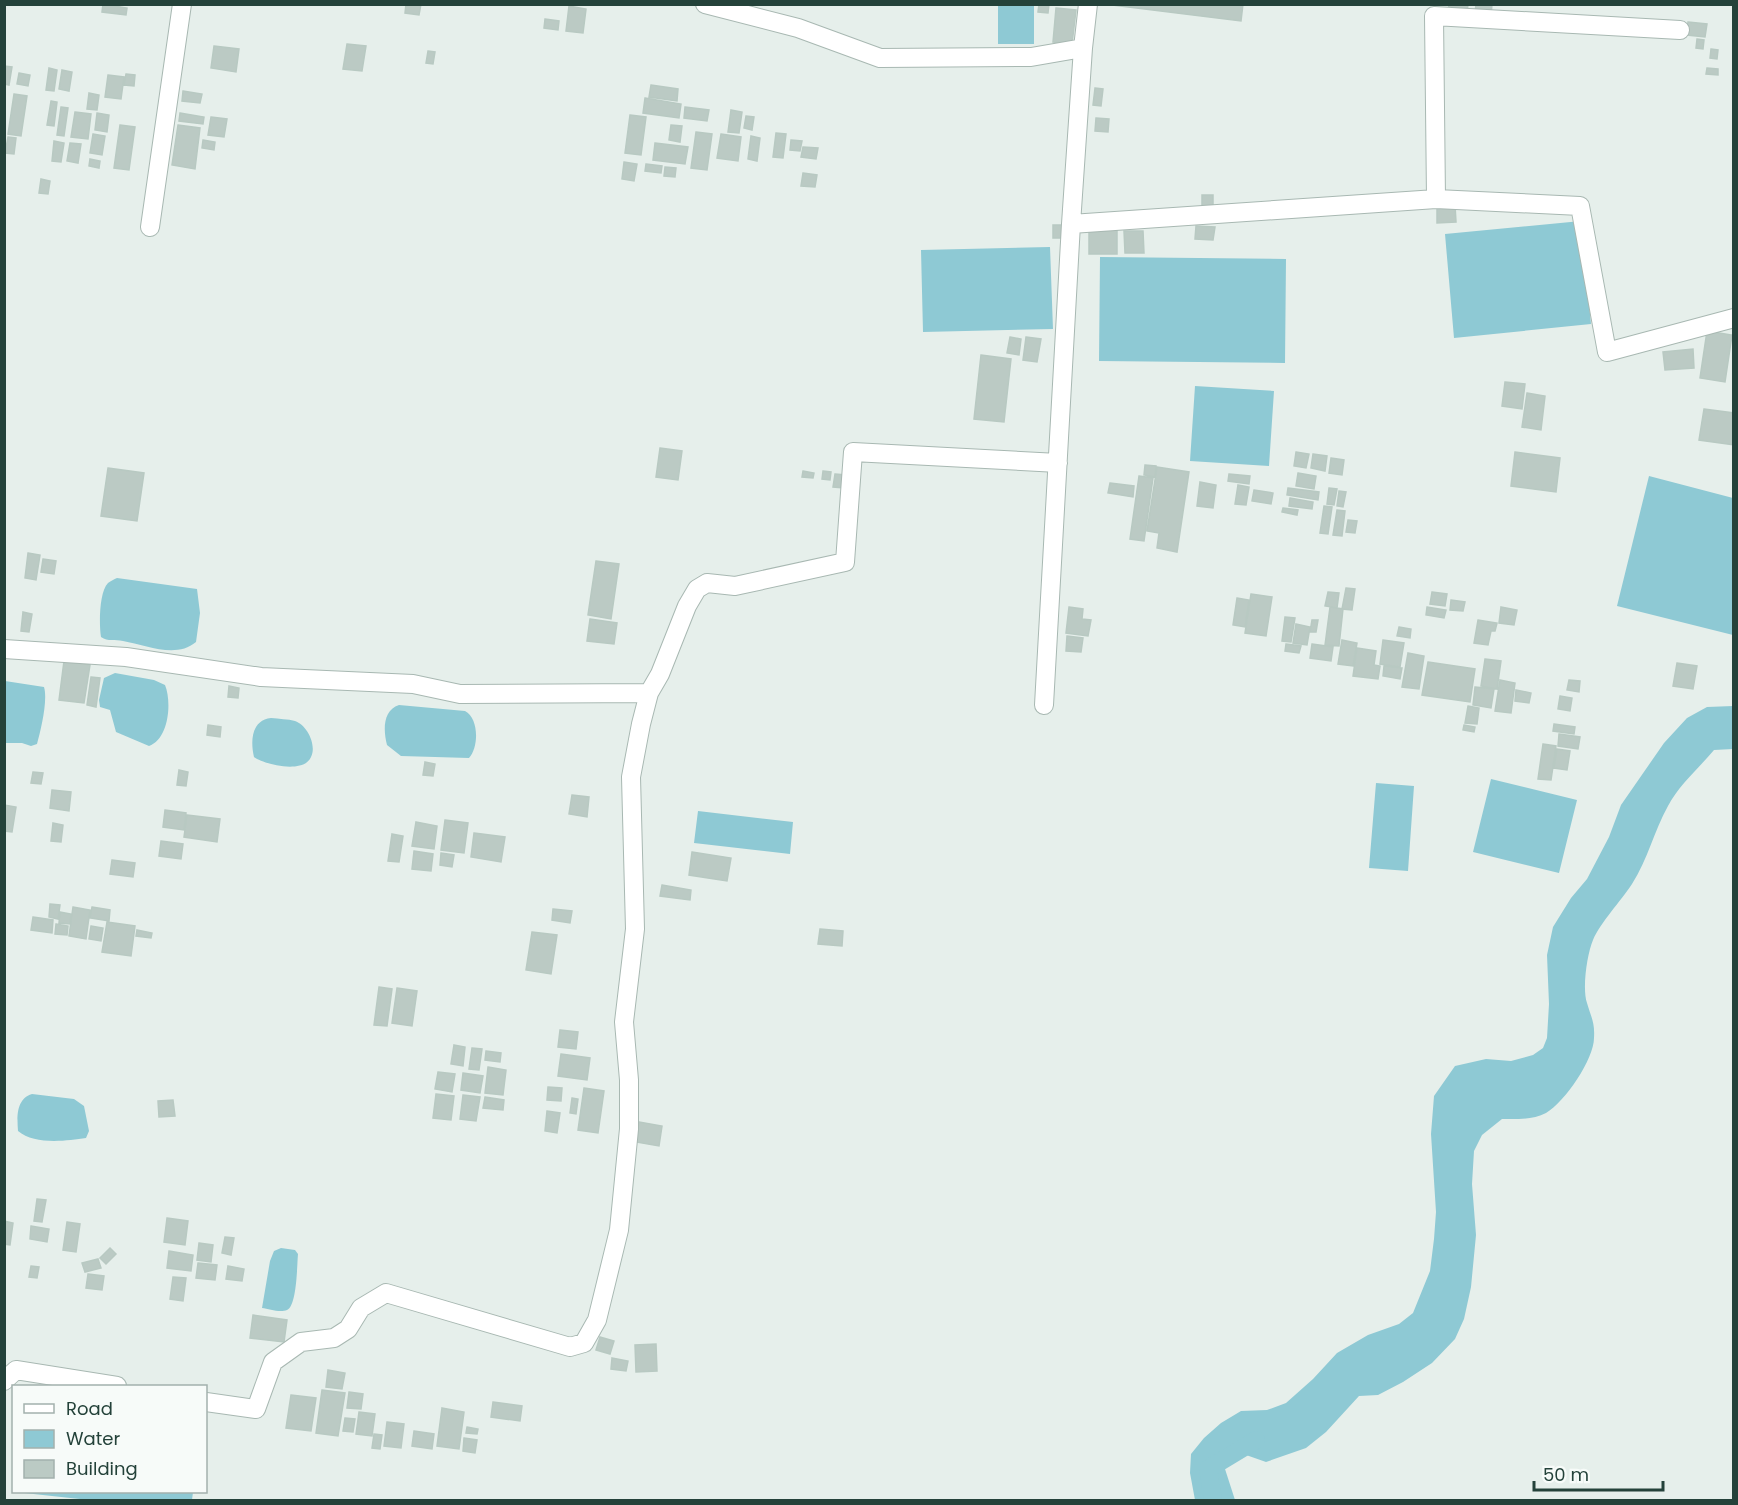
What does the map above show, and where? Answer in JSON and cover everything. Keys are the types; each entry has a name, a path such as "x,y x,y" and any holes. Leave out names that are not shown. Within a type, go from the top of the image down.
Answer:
{"street":[{"path":"150,227 182,4"},
{"path":"705,4 798,28 880,58 1031,57 1083,48"},
{"path":"1044,705 1071,224 1088,4"},
{"path":"1436,199 1434,16 1680,30"},
{"path":"1071,224 1436,199 1580,206 1607,352 1734,318"},
{"path":"207,1402 256,1409 273,1362 300,1342 334,1338 348,1329 361,1308 386,1293 570,1347 584,1343 597,1320 619,1230 628,1140 629,1080 624,1022 635,929 632,777 649,693 660,674 687,606 697,589 707,584 735,586 845,562 853,452 1058,463"},
{"path":"4,649 126,657 261,677 413,684 460,694 649,693"},
{"path":"4,1381 16,1370 111,1385"}],"water":[{"path":"998,5 1034,5 1034,44 998,44"},
{"path":"1581,221 1591,324 1454,338 1445,234"},
{"path":"1050,247 1053,329 923,332 921,250"},
{"path":"1100,257 1286,259 1285,363 1099,361"},
{"path":"1195,386 1274,391 1269,466 1190,461"},
{"path":"1649,476 1733,498 1733,635 1617,606"},
{"path":"117,578 197,589 200,613 196,642 179,650 170,650 101,637 101,601 105,587"},
{"path":"115,673 154,680 165,685 168,710 165,728 156,742 149,746 116,732 110,710 100,707 99,700 104,678"},
{"path":"5,681 44,687 45,707 37,744 31,746 22,743 5,743"},
{"path":"399,705 465,711 473,720 476,733 475,747 469,758 401,756 387,745 385,733 387,716"},
{"path":"1733,706 1733,749 1714,750 1678,791 1663,816 1638,874 1600,926 1593,940 1587,962 1585,989 1594,1038 1593,1047 1584,1068 1570,1090 1554,1107 1536,1117 1502,1119 1482,1135 1474,1151 1472,1184 1476,1235 1471,1287 1464,1319 1455,1339 1432,1363 1403,1382 1378,1395 1359,1396 1326,1432 1306,1448 1266,1462 1229,1449 1225,1469 1235,1500 1195,1500 1190,1473 1191,1454 1221,1423 1241,1411 1267,1410 1286,1403 1337,1353 1368,1335 1399,1324 1413,1313 1430,1271 1434,1239 1436,1212 1431,1134 1434,1096 1455,1066 1486,1059 1511,1061 1533,1055 1543,1048 1547,1038 1549,1004 1547,955 1553,927 1571,898 1587,879 1609,837 1621,805 1664,743 1687,718 1707,707"},
{"path":"271,718 295,721 307,731 312,741 313,752 307,762 293,767 267,763 254,757 252,744 256,727"},
{"path":"1491,779 1577,800 1559,873 1473,852"},
{"path":"1376,783 1414,786 1408,871 1369,868"},
{"path":"698,811 793,822 790,854 694,843"},
{"path":"32,1094 74,1099 84,1106 89,1131 86,1138 60,1141 41,1140 18,1131 20,1104"},
{"path":"281,1248 295,1250 298,1254 293,1301 287,1310 281,1311 262,1308 270,1261 274,1251"},
{"path":"24,1493 193,1493 192,1500 89,1500"}],"building":[{"path":"103,4 127,8 126,15 102,12"},
{"path":"406,4 421,4 419,15 405,13"},
{"path":"1039,4 1049,4 1048,13 1038,12"},
{"path":"1104,4 1243,4 1241,21"},
{"path":"1449,4 1468,4 1467,14 1448,12"},
{"path":"1476,4 1492,4 1491,16 1475,14"},
{"path":"569,6 586,9 583,33 566,31"},
{"path":"1056,8 1076,10 1072,44 1053,42"},
{"path":"545,19 559,21 558,30 544,28"},
{"path":"1688,22 1707,24 1705,37 1687,35"},
{"path":"1697,39 1704,40 1703,49 1696,48"},
{"path":"347,44 366,46 362,71 343,69"},
{"path":"214,46 239,49 236,72 211,68"},
{"path":"1711,49 1718,50 1717,59 1710,58"},
{"path":"428,51 435,52 433,64 426,63"},
{"path":"4,66 12,67 9,85 4,84"},
{"path":"49,68 57,70 54,91 46,90"},
{"path":"1707,68 1718,69 1718,75 1706,74"},
{"path":"62,70 72,72 69,91 59,89"},
{"path":"19,73 30,75 28,86 17,84"},
{"path":"126,74 135,75 134,86 124,85"},
{"path":"108,75 124,77 121,99 105,97"},
{"path":"651,85 678,89 677,101 649,97"},
{"path":"1095,88 1103,89 1101,106 1093,105"},
{"path":"183,91 202,94 200,103 182,101"},
{"path":"89,93 99,95 97,110 87,109"},
{"path":"14,94 27,96 21,136 8,134"},
{"path":"645,98 681,104 679,118 643,113"},
{"path":"51,101 57,102 54,126 47,125"},
{"path":"61,107 68,108 64,136 57,135"},
{"path":"685,107 709,110 707,121 684,118"},
{"path":"731,110 742,112 739,133 728,132"},
{"path":"75,112 91,114 88,139 71,137"},
{"path":"97,113 109,115 107,132 95,130"},
{"path":"180,113 204,117 203,124 179,121"},
{"path":"630,115 646,117 641,155 625,153"},
{"path":"746,116 754,117 752,130 744,128"},
{"path":"211,117 227,119 224,137 208,135"},
{"path":"1096,118 1109,119 1108,132 1095,131"},
{"path":"120,125 135,127 129,170 114,168"},
{"path":"178,125 200,128 195,169 172,165"},
{"path":"671,125 682,126 680,142 669,140"},
{"path":"696,132 712,134 707,170 691,168"},
{"path":"776,133 786,134 783,158 773,157"},
{"path":"93,134 105,136 102,155 90,153"},
{"path":"721,134 741,137 738,161 717,158"},
{"path":"751,136 760,138 757,161 748,159"},
{"path":"8,137 16,138 14,154 5,153"},
{"path":"203,140 215,142 214,150 202,148"},
{"path":"791,140 802,141 800,151 790,150"},
{"path":"54,141 64,143 61,162 52,161"},
{"path":"70,143 81,144 78,163 67,161"},
{"path":"655,143 688,147 685,164 653,160"},
{"path":"803,147 818,148 816,159 801,157"},
{"path":"90,159 100,161 99,168 89,166"},
{"path":"624,162 637,164 634,181 622,179"},
{"path":"646,164 662,166 661,173 645,171"},
{"path":"665,167 676,168 675,177 664,176"},
{"path":"803,173 817,175 815,187 801,186"},
{"path":"41,179 50,181 48,194 39,193"},
{"path":"1202,195 1213,195 1213,209 1202,208"},
{"path":"1455,205 1456,222 1437,223 1437,206"},
{"path":"1053,225 1069,225 1069,238 1053,238"},
{"path":"1196,226 1215,227 1213,240 1195,239"},
{"path":"1089,230 1117,230 1117,254 1089,254"},
{"path":"1124,231 1143,231 1144,253 1125,253"},
{"path":"1707,331 1732,335 1725,382 1700,378"},
{"path":"1010,337 1021,339 1019,355 1007,353"},
{"path":"1026,337 1041,339 1037,362 1023,360"},
{"path":"1693,349 1694,368 1665,370 1663,352"},
{"path":"981,355 1011,359 1004,422 974,419"},
{"path":"1505,382 1525,384 1522,409 1502,406"},
{"path":"1527,393 1545,396 1541,430 1522,427"},
{"path":"1704,409 1734,413 1734,445 1699,440"},
{"path":"660,448 682,451 678,480 656,477"},
{"path":"1296,452 1309,454 1306,468 1294,466"},
{"path":"1515,452 1560,458 1556,492 1511,486"},
{"path":"1313,454 1327,456 1325,471 1311,468"},
{"path":"1331,458 1344,460 1342,475 1329,473"},
{"path":"1145,465 1156,466 1155,477 1144,475"},
{"path":"1157,467 1189,472 1177,552 1157,548 1159,533 1147,531"},
{"path":"108,468 144,473 137,521 101,516"},
{"path":"803,471 814,473 813,478 802,477"},
{"path":"823,471 831,472 830,480 822,479"},
{"path":"1298,473 1316,476 1314,489 1296,486"},
{"path":"835,474 846,475 844,488 833,487"},
{"path":"1229,474 1250,476 1249,484 1228,481"},
{"path":"1139,476 1153,478 1144,541 1130,539"},
{"path":"1200,482 1216,485 1213,508 1197,506"},
{"path":"1110,483 1134,486 1133,497 1108,493"},
{"path":"1238,485 1249,487 1246,505 1235,504"},
{"path":"1288,488 1319,492 1318,500 1287,495"},
{"path":"1329,488 1337,489 1334,505 1327,504"},
{"path":"1254,490 1273,493 1271,504 1252,501"},
{"path":"1339,491 1346,492 1343,507 1337,506"},
{"path":"1290,498 1313,502 1312,509 1289,506"},
{"path":"1324,506 1332,507 1328,534 1320,533"},
{"path":"1283,508 1298,510 1297,515 1282,512"},
{"path":"1337,510 1345,511 1342,536 1333,535"},
{"path":"1348,520 1357,521 1355,533 1346,532"},
{"path":"28,553 40,555 36,580 25,578"},
{"path":"43,559 56,561 54,574 41,572"},
{"path":"596,561 619,564 611,619 588,615"},
{"path":"1346,588 1355,589 1352,610 1342,609"},
{"path":"1328,592 1339,593 1337,608 1325,606"},
{"path":"1432,592 1447,594 1445,606 1430,604"},
{"path":"1251,594 1272,597 1266,636 1245,633"},
{"path":"1237,598 1249,600 1245,627 1233,625"},
{"path":"1451,600 1465,602 1463,611 1450,610"},
{"path":"1069,607 1083,609 1082,619 1091,620 1088,636 1066,633"},
{"path":"1330,607 1343,609 1339,646 1325,645"},
{"path":"1427,607 1446,610 1444,618 1426,615"},
{"path":"1501,607 1517,610 1514,625 1499,623"},
{"path":"23,612 32,614 29,632 21,631"},
{"path":"1285,617 1295,618 1291,642 1282,641"},
{"path":"590,619 617,623 614,644 587,641"},
{"path":"1312,620 1318,620 1316,632 1310,632"},
{"path":"1478,620 1497,623 1495,631 1491,631 1488,645 1474,643"},
{"path":"1296,624 1310,627 1307,645 1293,643"},
{"path":"1399,627 1411,629 1410,638 1397,636"},
{"path":"1067,636 1083,638 1081,652 1066,651"},
{"path":"1342,640 1357,643 1353,666 1338,664"},
{"path":"1383,640 1404,643 1400,667 1380,664"},
{"path":"1286,644 1301,646 1299,653 1285,651"},
{"path":"1312,644 1333,647 1331,661 1310,658"},
{"path":"1357,648 1376,651 1374,665 1380,666 1378,679 1353,676"},
{"path":"1408,653 1424,656 1419,689 1402,687"},
{"path":"1485,659 1501,661 1497,689 1481,686"},
{"path":"64,661 90,665 84,703 59,700"},
{"path":"1428,662 1475,669 1470,702 1422,695"},
{"path":"1677,663 1697,666 1693,689 1673,686"},
{"path":"1384,666 1402,668 1400,679 1383,676"},
{"path":"91,677 100,678 96,707 87,705"},
{"path":"1500,680 1515,683 1511,713 1495,711"},
{"path":"1569,680 1580,681 1579,692 1567,690"},
{"path":"229,686 239,688 238,698 228,697"},
{"path":"1475,687 1494,689 1491,708 1473,705"},
{"path":"1516,690 1531,693 1529,703 1515,701"},
{"path":"1560,696 1572,698 1570,711 1558,709"},
{"path":"1468,706 1479,708 1477,724 1465,723"},
{"path":"1554,724 1575,727 1574,734 1553,731"},
{"path":"208,725 221,727 220,737 207,735"},
{"path":"1464,725 1475,727 1474,732 1463,730"},
{"path":"1559,734 1580,737 1578,749 1558,746"},
{"path":"1543,744 1556,746 1551,780 1538,779"},
{"path":"1557,749 1570,751 1567,770 1554,768"},
{"path":"425,762 435,764 433,776 423,775"},
{"path":"179,770 188,772 186,786 177,785"},
{"path":"33,772 43,773 41,784 31,783"},
{"path":"52,790 71,792 69,811 50,808"},
{"path":"572,795 589,797 587,817 569,814"},
{"path":"4,805 16,807 12,832 4,831"},
{"path":"165,810 186,813 184,830 163,827"},
{"path":"187,815 220,819 217,842 184,837"},
{"path":"445,820 468,823 464,853 441,850"},
{"path":"416,822 437,826 434,849 412,846"},
{"path":"53,823 63,825 61,842 51,841"},
{"path":"474,833 505,837 501,862 471,857"},
{"path":"392,834 403,836 399,862 388,861"},
{"path":"161,841 183,844 181,859 159,856"},
{"path":"414,851 433,854 431,871 412,869"},
{"path":"692,852 731,858 727,881 689,875"},
{"path":"441,853 454,855 452,867 440,865"},
{"path":"112,860 135,863 133,877 110,874"},
{"path":"662,885 691,890 690,900 660,896"},
{"path":"50,904 60,905 58,919 49,917"},
{"path":"73,907 90,910 86,939 69,936"},
{"path":"92,907 110,910 109,921 90,918"},
{"path":"553,909 572,911 570,923 552,920"},
{"path":"60,912 71,914 70,924 59,923"},
{"path":"33,917 53,920 52,933 31,930"},
{"path":"107,922 135,926 131,956 102,952"},
{"path":"56,924 68,926 67,935 55,934"},
{"path":"91,926 103,928 101,941 89,939"},
{"path":"820,929 843,931 842,946 818,944"},
{"path":"137,930 152,933 151,938 136,936"},
{"path":"532,932 557,935 551,974 526,970"},
{"path":"379,987 392,989 387,1026 374,1025"},
{"path":"397,988 417,991 412,1026 392,1023"},
{"path":"560,1030 578,1032 576,1049 558,1047"},
{"path":"454,1045 465,1047 463,1066 451,1064"},
{"path":"472,1048 482,1049 479,1070 469,1069"},
{"path":"486,1051 501,1053 500,1062 485,1060"},
{"path":"561,1054 590,1058 587,1080 558,1076"},
{"path":"488,1067 506,1070 503,1095 485,1093"},
{"path":"438,1072 455,1074 452,1092 435,1089"},
{"path":"463,1073 483,1076 480,1093 461,1090"},
{"path":"548,1087 562,1088 561,1101 547,1100"},
{"path":"584,1088 604,1091 598,1133 578,1130"},
{"path":"436,1094 454,1096 451,1120 433,1118"},
{"path":"463,1095 480,1097 476,1121 460,1119"},
{"path":"485,1097 504,1100 503,1110 483,1108"},
{"path":"572,1098 578,1099 576,1114 570,1113"},
{"path":"173,1100 175,1116 159,1117 158,1101"},
{"path":"547,1111 560,1113 557,1133 545,1131"},
{"path":"639,1122 662,1126 659,1146 636,1142"},
{"path":"37,1199 46,1200 42,1222 34,1221"},
{"path":"167,1218 188,1221 185,1245 164,1242"},
{"path":"4,1221 13,1223 10,1245 4,1244"},
{"path":"67,1222 80,1224 76,1252 63,1250"},
{"path":"31,1226 49,1229 47,1242 30,1239"},
{"path":"225,1237 234,1238 231,1255 222,1253"},
{"path":"199,1243 213,1245 211,1262 197,1260"},
{"path":"110,1248 116,1254 106,1264 100,1258"},
{"path":"169,1251 193,1255 191,1271 167,1268"},
{"path":"98,1259 101,1268 85,1272 82,1263"},
{"path":"198,1263 217,1265 215,1280 196,1278"},
{"path":"31,1266 39,1267 37,1278 29,1277"},
{"path":"228,1266 244,1269 242,1281 226,1279"},
{"path":"88,1274 104,1276 102,1290 86,1288"},
{"path":"173,1277 186,1278 183,1301 170,1299"},
{"path":"253,1315 287,1320 284,1342 250,1338"},
{"path":"600,1337 614,1341 610,1354 596,1350"},
{"path":"656,1344 657,1371 636,1372 635,1345"},
{"path":"612,1358 628,1361 626,1371 611,1369"},
{"path":"328,1370 345,1373 342,1389 326,1387"},
{"path":"322,1390 345,1393 338,1436 316,1433"},
{"path":"349,1392 363,1394 361,1409 347,1408"},
{"path":"291,1395 316,1398 311,1431 286,1428"},
{"path":"493,1402 522,1406 520,1421 491,1417"},
{"path":"442,1408 464,1412 459,1449 437,1446"},
{"path":"359,1412 375,1414 372,1436 356,1434"},
{"path":"345,1418 355,1419 353,1432 343,1431"},
{"path":"387,1422 404,1424 401,1448 384,1446"},
{"path":"467,1427 478,1429 477,1434 466,1433"},
{"path":"414,1431 434,1434 432,1449 412,1446"},
{"path":"374,1434 382,1435 380,1449 372,1448"},
{"path":"464,1438 477,1440 475,1453 463,1451"}],"waterway":[{"path":"1213,1500 1208,1469 1256,1440"}]}
